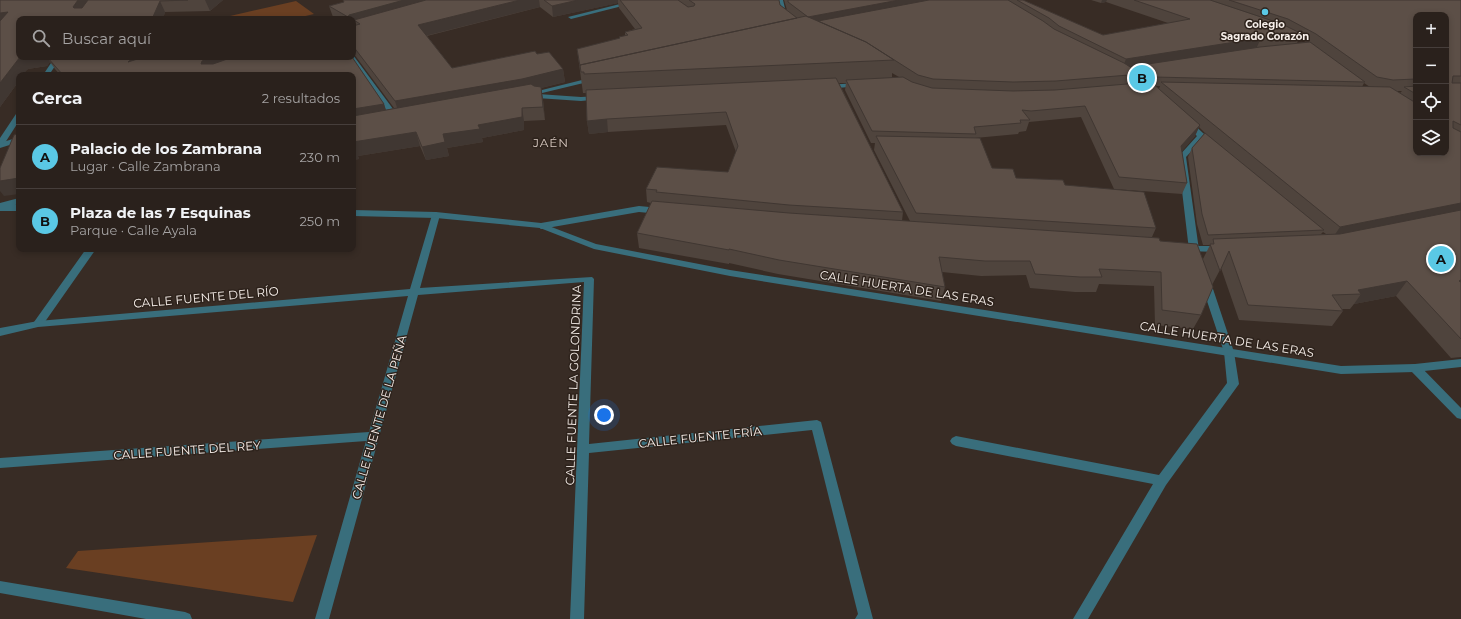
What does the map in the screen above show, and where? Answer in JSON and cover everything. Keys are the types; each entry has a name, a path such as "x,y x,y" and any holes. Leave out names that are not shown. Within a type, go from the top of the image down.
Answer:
{"street":[{"path":"571,17 643,0"},
{"path":"780,0 783,15 789,19"},
{"path":"48,72 56,60"},
{"path":"354,60 392,120 403,117"},
{"path":"601,78 524,95 581,99 604,98"},
{"path":"814,87 839,90 867,85"},
{"path":"1177,115 1219,151"},
{"path":"0,145 16,121"},
{"path":"1196,253 1182,157 1201,136"},
{"path":"0,145 16,140"},
{"path":"0,207 16,202"},
{"path":"0,207 16,208"},
{"path":"541,226 639,209 670,212"},
{"name":"CALLE HUERTA DE LAS ERAS","path":"356,213 436,215 541,226 594,246 730,273 1341,370 1415,368 1461,363"},
{"name":"CALLE FUENTE DE LA PEÑA","path":"322,619 436,215"},
{"path":"1179,249 1196,253 1232,248"},
{"path":"38,324 89,252"},
{"path":"1080,619 1162,482 1233,384 1229,352 1202,272"},
{"name":"CALLE FUENTE LA GOLONDRINA","path":"414,292 589,279 577,619"},
{"name":"CALLE FUENTE DEL RÍO","path":"0,332 38,324 414,292"},
{"path":"1415,368 1461,415"},
{"name":"CALLE FUENTE FRÍA","path":"584,449 817,425 866,618"},
{"name":"CALLE FUENTE DEL REY","path":"0,463 374,436"},
{"path":"956,441 1162,482"},
{"path":"0,587 185,619"},
{"path":"862,619 866,618"}],"shaded area":[{"path":"296,1 314,14 306,16 230,16"},
{"path":"317,535 293,602 66,568 78,551"}],"building":[{"path":"0,0 78,0 73,7 82,8 88,0 188,0 160,1 153,16 16,16 16,60 18,60 0,83 0,21 8,12 0,13"},
{"path":"343,0 404,0 348,16 329,6 344,2"},
{"path":"426,0 520,0 418,25 452,68 535,51 537,54 549,52 563,69 522,79 395,101 356,50 356,25 360,24 356,21 356,19"},
{"path":"544,0 578,0 552,6"},
{"path":"620,0 678,0 688,7 694,6 695,4 689,0 779,0 780,5 797,18 580,66 577,49 620,38 619,37 628,35 625,32 642,28"},
{"path":"788,0 899,0 808,17 788,2"},
{"path":"929,0 1008,0 1054,29 1124,63 1141,74 1056,81 1013,82 933,79 918,75 866,42 818,21"},
{"path":"1017,0 1023,0 1103,35 1190,19 1134,0 1210,0 1282,24 1302,34 1261,38 1126,59 1059,26 1049,18"},
{"path":"1229,0 1461,0 1461,76 1453,76 1452,83 1461,83 1461,125 1453,121 1453,128 1461,132 1461,203 1340,227 1161,82 1390,87 1413,101 1413,156 1449,156 1449,12 1413,12 1413,79 1393,80 1377,77 1316,34 1288,19"},
{"path":"806,16 866,42 894,60 584,74 584,72 581,72 580,65"},
{"path":"1310,42 1365,82 1154,77 1135,66 1260,47"},
{"path":"50,60 130,60 128,62 134,60 205,60 202,61 201,64 213,64 224,60 354,60 384,104 356,109 356,72 60,72"},
{"path":"903,77 912,82 932,88 1013,91 1055,90 1151,82 1200,125 1181,146 1187,183 1119,177 1085,106 1031,111 1022,110 1030,120 1020,120 1021,123 974,127 976,134 872,131 846,80"},
{"path":"836,78 903,212 789,205 656,192 657,190 646,189 657,167 728,172 738,146 726,112 587,121 586,90"},
{"path":"531,84 541,87 543,107 522,108 522,117 478,125 480,129 443,134 445,142 422,147 416,132 356,142 356,115"},
{"path":"1413,86 1413,92 1404,87"},
{"path":"1205,133 1324,230 1208,235 1202,214 1192,148"},
{"path":"16,134 16,178 0,181 0,168 14,135"},
{"path":"876,136 980,138 992,168 1013,169 1016,178 1063,180 1065,185 1144,192 1156,228 916,213"},
{"path":"652,201 789,213 1159,238 1160,241 1197,244 1213,287 1201,315 1162,310 1161,272 1099,269 1102,277 1035,274 1030,261 985,261 939,257 945,287 779,260 729,249 637,233"},
{"path":"1461,210 1461,280 1459,281 1461,282 1461,339 1407,281 1358,290 1361,294 1332,295 1343,311 1248,305 1229,251 1220,271 1210,244 1214,244 1213,239 1340,234"}],"place":[{"name":"Colegio Sagrado Corazón","path":"1265,12"},
{"name":"Plaza de las 7 Esquinas","path":"1142,78"},
{"name":"Palacio de los Zambrana","path":"1441,259"}],"district":[{"name":"JAÉN","path":"551,142"}]}
